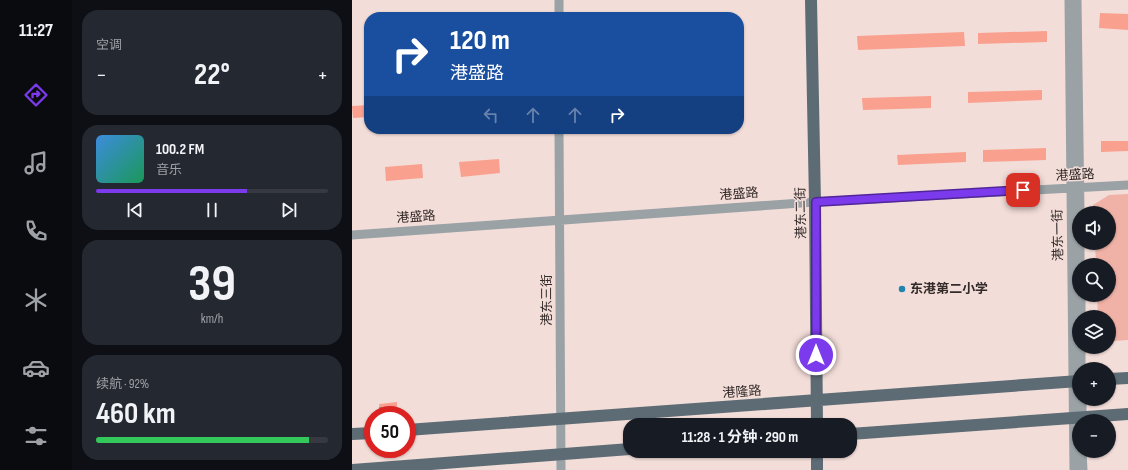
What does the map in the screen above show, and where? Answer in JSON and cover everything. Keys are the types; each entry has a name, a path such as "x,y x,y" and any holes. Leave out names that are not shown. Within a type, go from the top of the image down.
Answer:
{"main road":[{"name":"港东二街","path":"811,0 816,202 817,418"},
{"path":"1116,379 1128,378"},
{"name":"港隆路","path":"416,429 1072,382"},
{"path":"1116,415 1128,414"},
{"path":"857,434 1072,419"},
{"path":"352,434 364,433"},
{"path":"352,470 623,450"},
{"path":"817,458 817,470"}],"street":[{"path":"559,0 559,12"},
{"name":"港东一街","path":"1069,0 1075,188 1079,206"},
{"name":"港东一街","path":"1076,362 1075,188 1077,0"},
{"name":"港东三街","path":"559,134 561,470"},
{"name":"港盛路","path":"352,235 816,202 1128,184"},
{"name":"港东一街","path":"1074,470 1075,458"},
{"path":"1082,458 1083,470"}],"shaded area":[{"path":"1128,194 1128,340 1116,341 1116,310 1098,310 1097,302 1116,302 1116,258 1096,258 1095,250 1116,250 1116,206 1093,206 1109,195"}],"building":[{"path":"1100,13 1128,14 1128,30 1099,28"},
{"path":"1047,31 1047,42 978,44 978,33"},
{"path":"964,32 965,46 858,50 857,36"},
{"path":"1042,90 1042,100 968,103 968,92"},
{"path":"931,96 931,108 863,110 862,98"},
{"path":"364,105 364,117 353,118 352,106"},
{"path":"1101,141 1128,141 1128,151 1101,152"},
{"path":"1046,148 1046,160 983,162 983,150"},
{"path":"966,152 966,162 898,165 897,155"},
{"path":"499,159 500,173 461,177 459,162"},
{"path":"422,164 423,178 386,181 385,167"},
{"path":"397,402 397,406 379,406 379,404"}],"place":[{"name":"东港第二小学","path":"902,289"}],"route":[{"path":"816,355 816,202 1023,190"}]}
